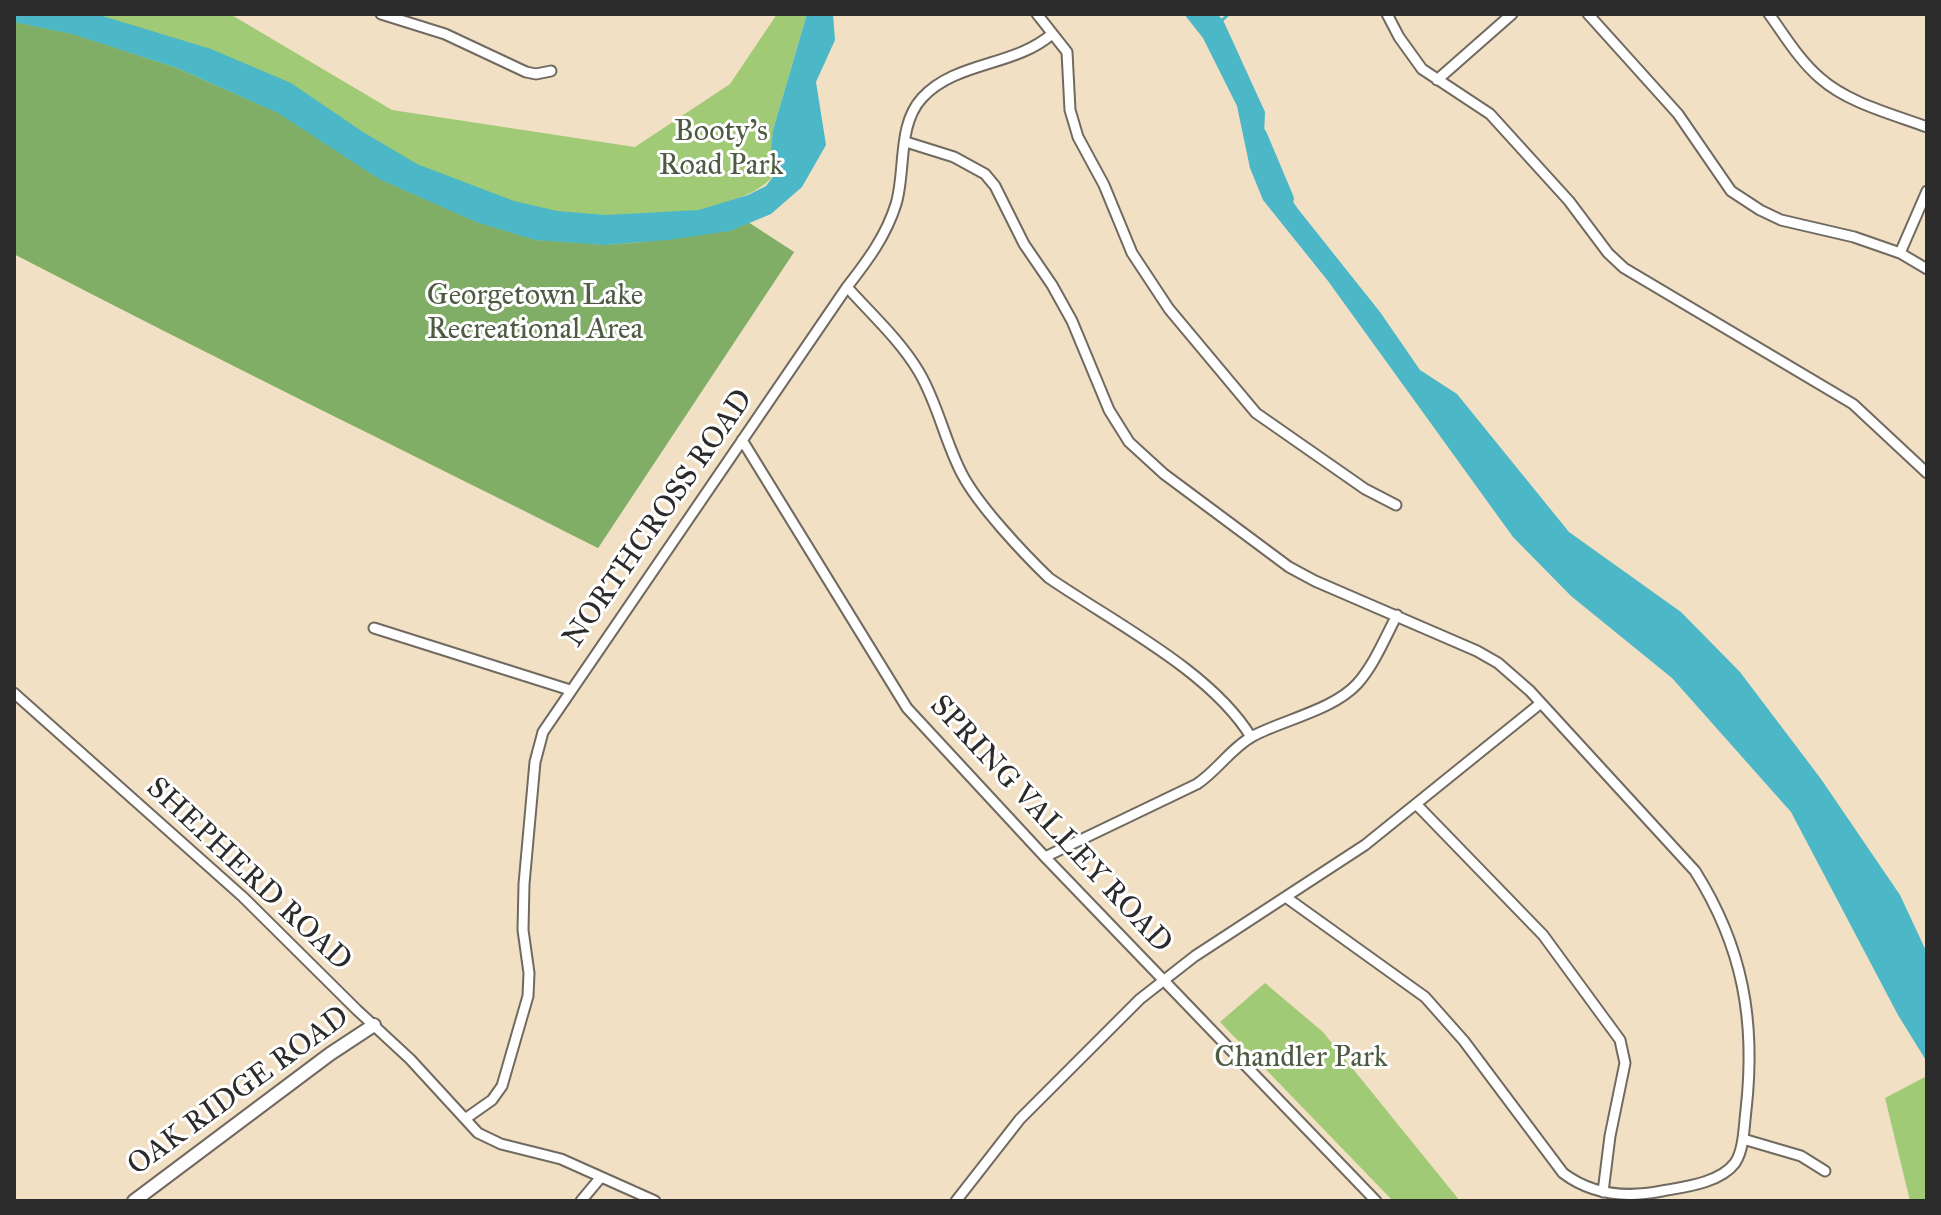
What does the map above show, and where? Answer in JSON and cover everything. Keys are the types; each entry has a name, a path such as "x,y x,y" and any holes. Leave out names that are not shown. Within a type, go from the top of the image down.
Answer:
{"street":[{"path":"381,14 445,34 526,72 551,71"},
{"path":"1037,14 1067,52 1070,110 1078,137 1104,185 1132,253 1169,309 1256,413 1365,489 1396,505"},
{"path":"1387,14 1422,69 1490,114 1624,268 1853,404 1927,473"},
{"path":"1437,80 1512,14"},
{"path":"1588,14 1678,114 1731,191 1781,220 1854,237 1900,253 1927,269"},
{"path":"1769,14 1819,78 1854,99 1927,127"},
{"name":"NORTHCROSS ROAD","path":"465,1119 500,1091 524,1011 529,981 523,907 535,762 543,732 847,287 879,245 897,201 913,110 923,97 946,79 1022,52 1052,34"},
{"path":"906,142 966,163 985,174 995,186 1024,244 1072,321 1115,421 1140,454 1289,567 1498,663 1541,703 1695,871 1723,920 1737,958 1748,1009 1750,1057 1743,1139 1737,1161 1726,1172 1714,1177 1686,1187 1654,1193 1603,1192 1585,1186 1563,1173 1464,1041 1425,997 1287,898"},
{"path":"1900,253 1927,191"},
{"path":"847,287 912,361 962,474 975,494 1036,565 1049,578 1181,666 1240,718 1251,737"},
{"name":"SPRING VALLEY ROAD","path":"742,440 907,708 1045,857 1376,1201"},
{"path":"1045,857 1197,784 1214,773 1235,748 1251,737 1337,699 1355,687 1397,615"},
{"path":"374,628 570,690"},
{"name":"SHEPHERD ROAD","path":"15,697 243,897 410,1059 478,1133 489,1139 545,1153 655,1201"},
{"path":"956,1201 1020,1119 1140,999 1163,980 1365,845 1541,703"},
{"path":"1417,805 1543,935 1620,1040 1625,1063 1603,1192"},
{"name":"OAK RIDGE ROAD","path":"134,1201 330,1054 374,1025"},
{"path":"1743,1139 1801,1156 1825,1171"},
{"path":"581,1201 601,1177"}],"green space":[{"name":"Georgetown Lake Recreational Area","path":"14,14 230,14 392,110 635,147 730,84 777,14 807,14 773,130 776,173 758,189 721,204 794,252 598,548 14,254"},
{"name":"Georgetown Lake Recreational Area","path":"14,22 72,34 176,68 278,113 379,179 476,222 535,240 605,245 637,243 730,231 749,223 794,252 598,548 14,254"},
{"name":"Chandler Park","path":"1265,983 1323,1032 1460,1201 1393,1201 1220,1022"},
{"path":"1927,1076 1927,1201 1910,1201 1885,1098"}],"water":[{"path":"14,14 96,14 211,49 291,83 417,164 514,201 557,211 606,215 699,210 748,195 766,186 776,173 770,161 773,130 807,14 833,14 835,40 816,82 826,145 802,187 771,214 730,231 605,245 535,240 476,222 379,179 278,113 177,68 72,34 14,22"},
{"path":"1184,14 1217,14 1223,20 1265,112 1264,137 1270,169 1380,312 1420,370 1457,394 1569,532 1681,612 1740,672 1821,779 1900,895 1927,953 1927,1062 1898,1015 1791,812 1672,678 1571,596 1513,537 1328,281 1263,200 1250,168 1237,106 1203,38"}],"waterway":[{"path":"1220,22 1229,14"},
{"path":"1259,135 1286,199"}],"park label":[{"name":"Booty's Road Park","path":"721,150"}]}
